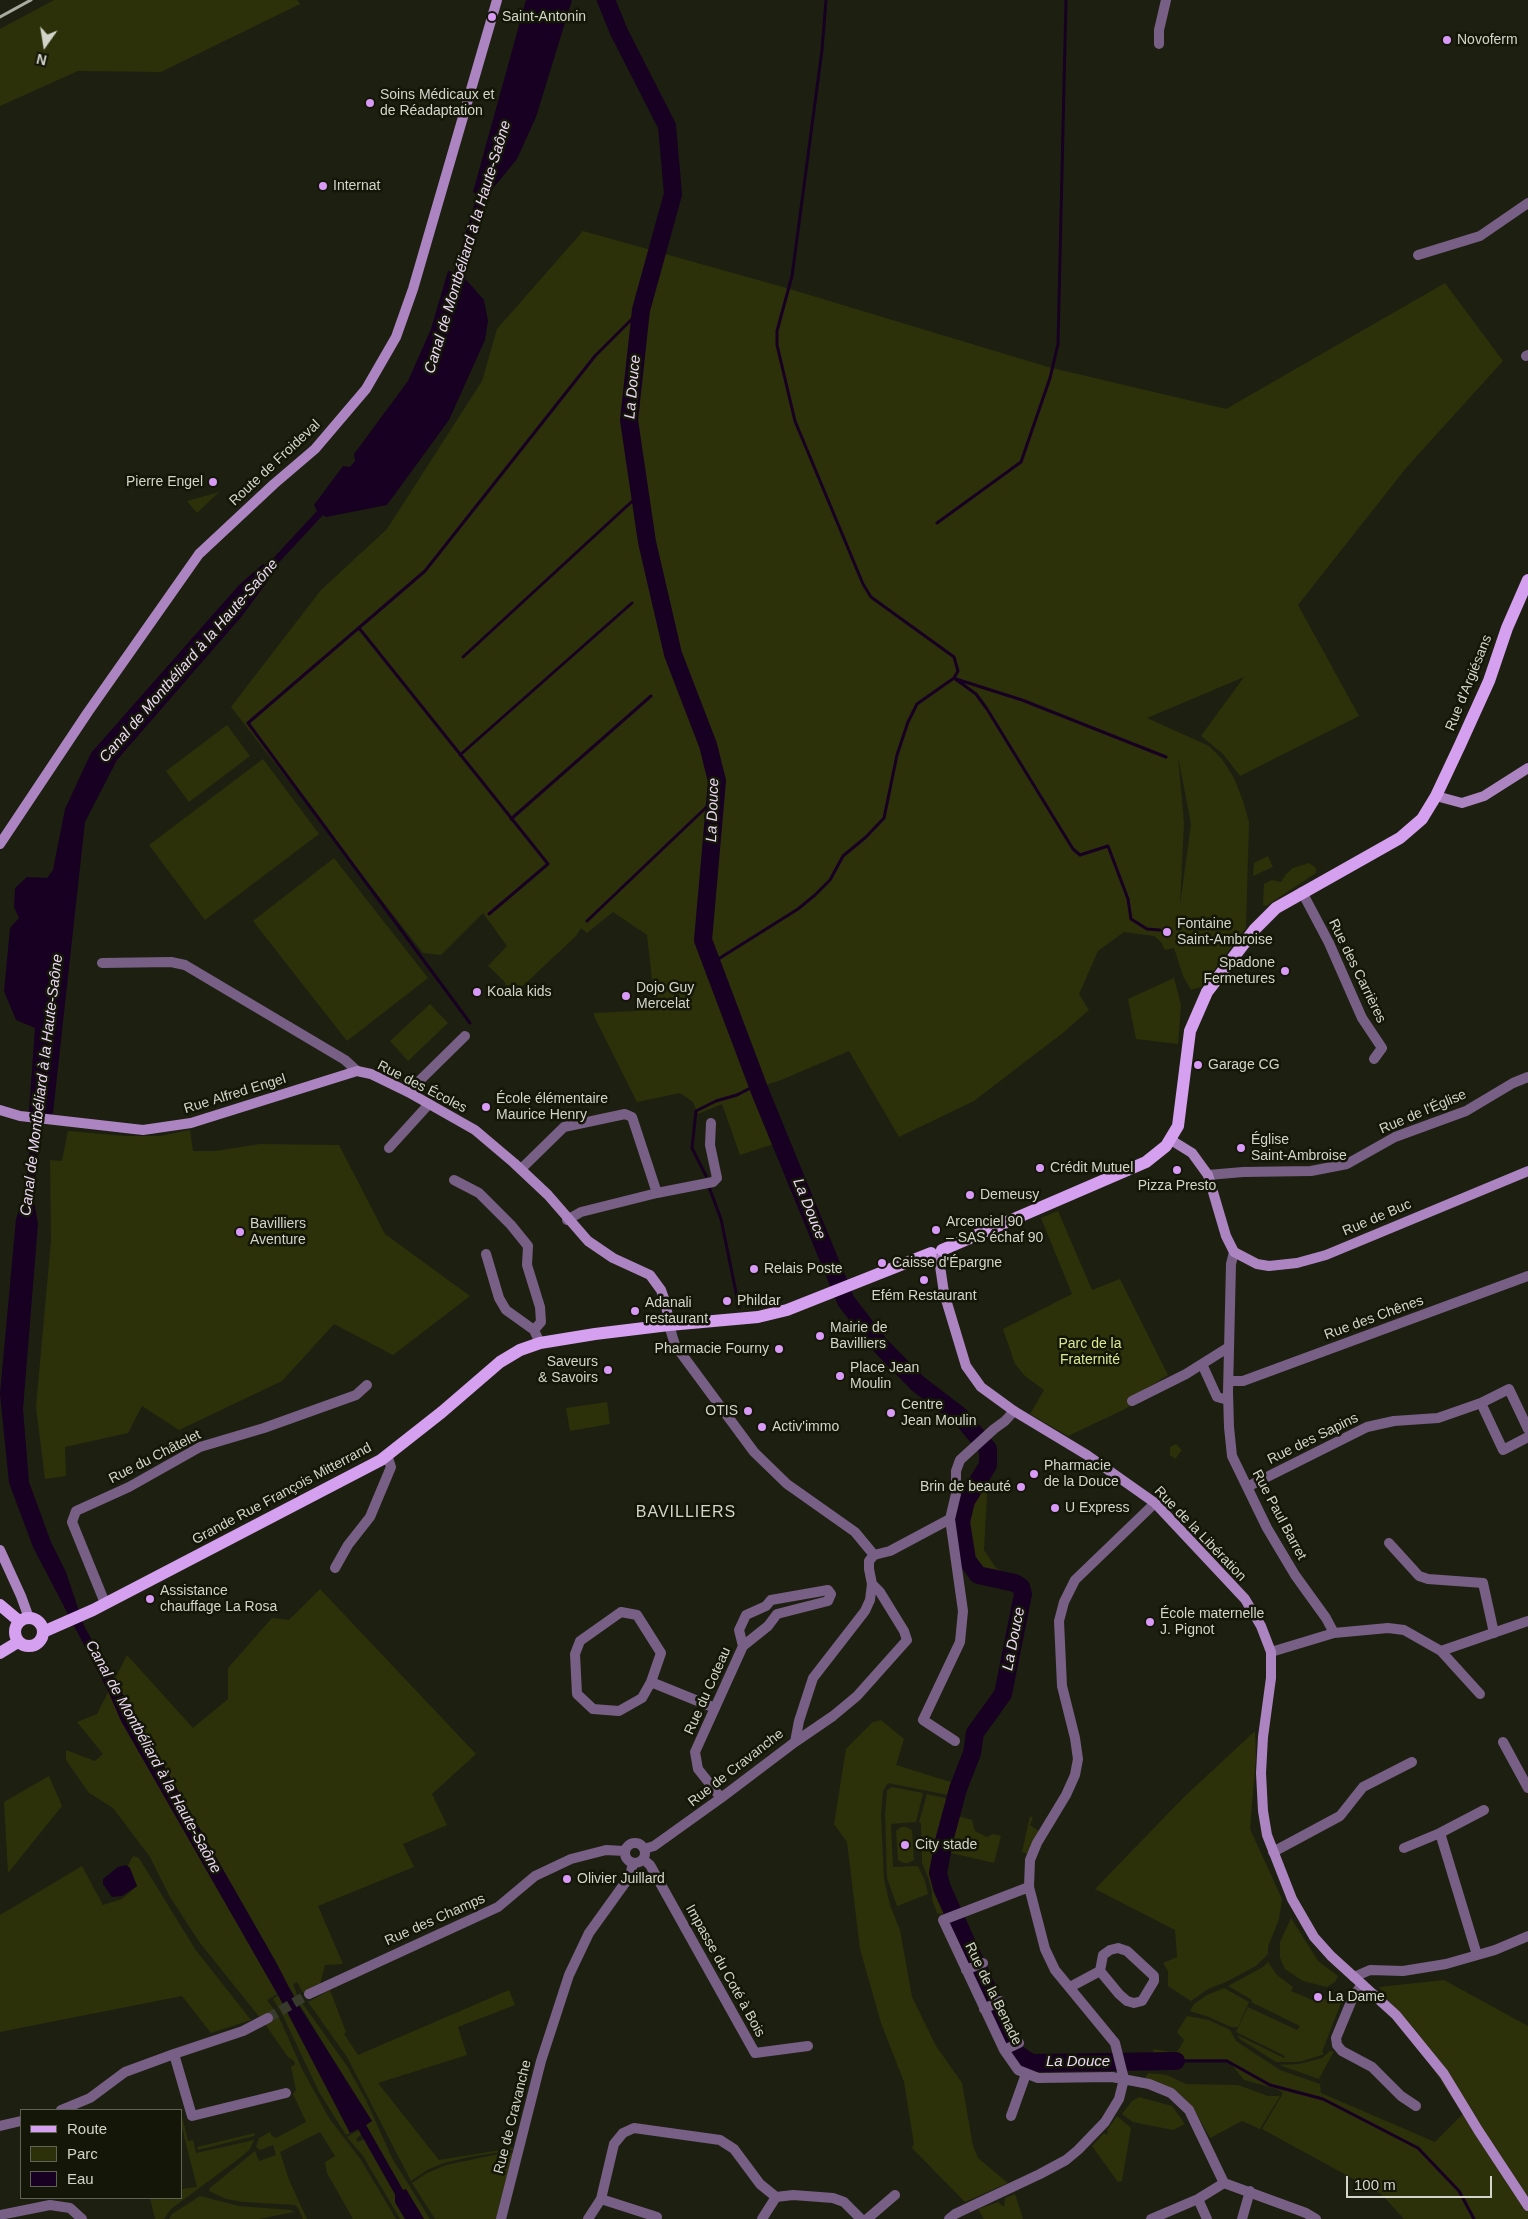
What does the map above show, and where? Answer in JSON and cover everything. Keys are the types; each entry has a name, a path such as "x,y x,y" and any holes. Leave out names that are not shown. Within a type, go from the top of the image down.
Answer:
{"main road":[{"name":"Rue d'Argiésans","path":"1436,796 1489,681 1507,628 1528,580"},
{"name":"Grande Rue François Mitterrand","path":"43,1632 89,1612 387,1455 442,1412 500,1362 520,1350 540,1343 668,1325 758,1318 787,1310 937,1254 1146,1162 1171,1140 1179,1117 1190,1031 1199,1007 1207,992 1256,929 1276,908 1400,838 1422,819 1436,796"},
{"path":"0,1605 24,1620 40,1624 43,1632 36,1645 26,1647 18,1642 14,1634 24,1620"},
{"path":"0,1653 18,1642"}],"street":[{"name":"Route de Froideval","path":"0,844 88,712 199,554 274,484 315,449 366,389 396,337 413,289 497,0"},
{"path":"1159,44 1166,0"},
{"path":"1418,255 1480,236 1528,203"},
{"path":"1436,796 1462,803 1484,796 1528,768"},
{"name":"Rue des Carrières","path":"1302,892 1329,943 1362,1018 1382,1048 1374,1059"},
{"name":"Rue des Écoles","path":"102,962 171,962 185,965 345,1060 357,1071 371,1074 408,1092 475,1130 548,1195 567,1220 588,1241 606,1254 650,1275 661,1290 666,1304 668,1325"},
{"path":"408,1092 465,1036"},
{"name":"Rue Alfred Engel","path":"0,1110 25,1117 143,1130 191,1123 357,1071"},
{"name":"Rue de l'Église","path":"1208,1175 1243,1172 1311,1171 1347,1164 1395,1137 1466,1111 1513,1083 1528,1077"},
{"path":"389,1148 429,1104"},
{"path":"521,1169 564,1127 625,1114 632,1117 657,1193"},
{"path":"567,1220 581,1212 657,1193 713,1182 717,1178 710,1145 711,1123"},
{"path":"1171,1140 1192,1153 1208,1175 1226,1236 1234,1252"},
{"name":"Rue de Buc","path":"1234,1252 1257,1264 1268,1266 1297,1263 1326,1255 1528,1171"},
{"path":"454,1180 479,1194 511,1225 528,1246 527,1265 540,1307 541,1322 534,1330"},
{"name":"Rue Paul Barret","path":"1234,1252 1231,1264 1228,1400 1232,1456 1267,1528 1295,1575 1326,1618 1334,1633"},
{"path":"486,1254 499,1298 506,1310 534,1330 540,1343"},
{"name":"Rue de la Libération","path":"937,1254 944,1293 966,1366 981,1387 1014,1411 1088,1456 1156,1503 1245,1599 1261,1626 1271,1652 1271,1678 1263,1737 1261,1773 1263,1811 1266,1835 1292,1899 1314,1937 1396,2015 1444,2074 1528,2206"},
{"name":"Rue des Chênes","path":"1229,1381 1243,1381 1528,1276"},
{"path":"668,1325 675,1345 754,1452 787,1484 855,1532 874,1555 890,1551 950,1519"},
{"path":"1132,1402 1186,1374 1229,1347"},
{"path":"1202,1364 1217,1398 1228,1400"},
{"name":"Rue du Châtelet","path":"105,1603 72,1522 76,1510 129,1487 200,1447 264,1428 356,1395 368,1385"},
{"name":"Rue des Sapins","path":"1247,1487 1367,1427 1394,1421 1438,1418 1481,1403 1509,1389 1528,1429"},
{"path":"1481,1403 1503,1450 1528,1437"},
{"path":"956,1741 923,1720 960,1642 963,1611 950,1519 956,1494 956,1471 960,1460 1014,1411"},
{"path":"335,1568 348,1545 370,1517 392,1467 387,1455"},
{"path":"949,2219 955,2214 1040,2174 1078,2150 1105,2122 1119,2099 1124,2079 1121,2062 1111,2036 1055,1970 1045,1949 1028,1886 1030,1860 1037,1843 1076,1775 1075,1738 1062,1686 1059,1620 1064,1602 1075,1580 1156,1503"},
{"path":"1389,1543 1419,1576 1483,1582 1494,1633"},
{"path":"0,1550 21,1596 24,1620"},
{"name":"Rue de Cravanche","path":"501,2219 541,2061 569,1975 589,1933 630,1876 640,1857 795,1742 813,1678 865,1611 870,1600 872,1584 869,1561 874,1555"},
{"path":"795,1742 833,1716 857,1696 907,1640 904,1631 885,1600 872,1584"},
{"name":"Rue du Coteau","path":"721,1798 698,1769 695,1752 743,1646 768,1626 777,1614 828,1601 831,1594 828,1590 771,1600 766,1606 746,1615 739,1630 743,1646"},
{"path":"620,1612 637,1615 661,1653 651,1682 642,1698 619,1711 593,1709 577,1694 575,1654 580,1641 620,1612"},
{"path":"1440,1651 1528,1621"},
{"path":"1271,1652 1334,1633 1388,1628 1404,1630 1440,1651 1480,1694"},
{"path":"651,1682 715,1708"},
{"path":"1503,1742 1528,1788"},
{"path":"1273,1852 1340,1816 1363,1787 1412,1762"},
{"path":"1404,1848 1440,1833 1484,1810"},
{"path":"1440,1833 1477,1955"},
{"name":"Rue des Champs","path":"309,1994 498,1907 535,1876 571,1859 606,1850 624,1851 633,1843 640,1844 640,1857"},
{"path":"624,1851 626,1858 640,1857"},
{"name":"Impasse du Coté à Bois","path":"640,1857 650,1865 755,2053 808,2046"},
{"name":"Rue de la Benade","path":"1026,2074 1018,2070 1006,2049 975,1966 943,1920 1028,1886"},
{"path":"1416,2106 1401,2096 1372,2066 1342,2050 1337,2045 1336,2038 1358,1980 1370,1970 1403,1971 1446,1964 1477,1955 1528,1936"},
{"path":"1118,1948 1128,1951 1154,1976 1154,1981 1142,2001 1134,2003 1127,2001 1119,1994 1100,1971 1103,1955 1110,1950 1118,1948"},
{"path":"1070,1987 1100,1971"},
{"path":"63,2109 90,2098 125,2072 243,2032 268,2018"},
{"path":"1006,2049 1019,2043"},
{"path":"174,2054 192,2116 286,2093"},
{"path":"1011,2116 1026,2074 1038,2078 1124,2079 1161,2088 1171,2093 1189,2110 1224,2183"},
{"path":"0,2126 20,2121"},
{"path":"588,2219 601,2198 614,2144 623,2133 634,2128 720,2140 734,2149 760,2184 776,2197 793,2195 833,2198 844,2202 861,2219"},
{"path":"1151,2219 1198,2198 1224,2183 1250,2191 1316,2219"},
{"path":"1242,2219 1250,2191"},
{"path":"867,2219 895,2195"},
{"path":"762,2219 776,2197"},
{"path":"601,2198 658,2217"},
{"path":"1198,2198 1207,2219"},
{"path":"0,2214 50,2205 70,2208 82,2219"}],"green space":[{"path":"54,0 297,0 300,4 161,72 78,71 0,106 0,29"},
{"path":"583,231 783,287 1048,367 1226,409 1445,283 1503,361 1406,468 1298,605 1359,716 1240,776 1223,754 1201,736 1244,677 1147,718 1209,746 1222,759 1234,778 1249,822 1246,928 1201,987 1191,990 1183,976 1174,948 1165,950 1161,942 1154,936 1124,932 1098,951 1079,994 1089,1010 1064,1032 974,1101 899,1137 849,1051 781,1080 753,1089 777,1143 740,1155 722,1104 698,1114 693,1102 680,1093 637,1102 594,1016 594,1013 634,1011 655,1006 647,935 613,912 587,933 581,928 576,936 511,997 504,981 488,966 507,946 483,913 441,955 423,953 231,707 321,590 387,529 482,381 497,329","holes":["1178,756 1191,824 1180,905 1184,823"]},
{"path":"219,492 197,513 187,501"},
{"path":"227,725 250,756 189,802 166,771"},
{"path":"263,759 319,834 205,920 149,845"},
{"path":"1268,856 1273,867 1253,876 1254,863"},
{"path":"334,858 428,978 347,1041 253,921"},
{"path":"1309,863 1316,868 1316,873 1266,906 1263,905 1264,884 1272,880 1281,882 1293,868"},
{"path":"1174,978 1181,1005 1178,1044 1136,1039 1128,999"},
{"path":"430,1004 448,1023 408,1061 390,1041"},
{"path":"190,1130 193,1151 215,1151 260,1144 339,1145 385,1234 470,1296 393,1355 334,1324 282,1381 179,1430 142,1406 128,1433 65,1447 66,1476 45,1479 36,1407 51,1241 50,1160 62,1161 68,1131 126,1136 160,1136"},
{"name":"Parc de la Fraternité","path":"1058,1211 1092,1290 1120,1279 1168,1375 1147,1388 1149,1395 1123,1410 1068,1436 1030,1414 1044,1390 1025,1376 1015,1364 1003,1329 1072,1294 1041,1218"},
{"path":"607,1402 610,1424 570,1431 566,1408"},
{"path":"1176,1444 1182,1450 1175,1459 1170,1455 1170,1447"},
{"path":"988,1479 984,1550 996,1568 1013,1578 985,1574 972,1562 965,1519 975,1492 983,1480"},
{"path":"320,1589 476,1754 432,1794 447,1825 403,1844 414,1867 318,1906 343,1964 325,1965 320,1984 303,1993 297,1982 293,1984 298,1997 347,2066 366,2100 392,2158 430,2219 424,2219 406,2190 403,2191 366,2125 371,2121 289,1987 267,2000 275,2011 261,2019 200,1943 170,1897 150,1857 113,1808 89,1793 66,1760 66,1750 95,1761 103,1754 77,1722 97,1714 127,1655 193,1728 228,1699 228,1668 272,1618 289,1620"},
{"path":"881,1720 904,1739 896,1765 957,1784 953,1796 888,1783 883,1791 881,1815 884,1879 890,1905 900,1930 912,1997 936,2046 962,2083 973,2146 978,2158 1008,2183 965,2202 912,2148 914,2144 904,2082 881,2023 860,1949 847,1842 834,1824 846,1749 873,1722"},
{"path":"1255,1731 1256,1756 1250,1829 1282,1899 1279,1919 1268,1947 1268,1954 1256,1966 1208,1989 1191,2001 1168,1986 1168,1971 1163,1963 1177,1957 1175,1930 1095,1889 1184,1797"},
{"path":"49,1776 62,1806 8,1873 4,1802"},
{"path":"892,1787 923,1793 916,1822 891,1824 893,1867 918,1866 925,1881 928,1894 897,1906 887,1878 885,1815 887,1790"},
{"path":"927,1794 953,1800 942,1841 937,1873 950,1910 941,1914 937,1913 932,1900 929,1880 922,1863 921,1823 919,1822"},
{"path":"958,1816 972,1820 975,1831 987,1837 993,1834 1001,1836 994,1863 947,1852"},
{"path":"1030,1816 1033,1818 1030,1825 1039,1831 1027,1854 1022,1852"},
{"name":"City stade","path":"901,1827 912,1830 914,1860 908,1863 898,1860 896,1831"},
{"path":"133,1856 139,1858 195,1949 251,2020 211,2033 182,1996 0,2032 0,1915 82,1866 103,1905 122,1899 137,1886 128,1865"},
{"path":"1291,1918 1318,1961 1338,1976 1335,1982 1327,1987 1303,1981 1285,1969 1280,1958 1280,1942"},
{"path":"1268,1962 1277,1975 1293,1987 1291,1991 1312,2000 1335,1999 1344,1995 1322,2055 1299,2062 1276,2062 1240,2039 1237,2035 1284,2058 1285,2056 1236,2032 1248,2007 1297,2030 1300,2026 1251,2002 1252,2000 1228,1986 1263,1967"},
{"path":"1444,1980 1528,2026 1528,2219 1404,2219 1381,2194 1262,2129 1283,2093 1277,2089 1244,2080 1227,2059 1151,2059 1154,2049 1170,2052 1178,2051 1184,2040 1177,2032 1187,2016 1209,2020 1230,2030 1236,2041 1280,2070 1320,2084 1321,2093 1435,2142 1463,2114 1379,1987"},
{"path":"1224,1988 1249,2002 1238,2027 1231,2027 1190,2011 1194,2004 1207,1995"},
{"path":"330,1990 346,2032 344,2034 358,2055 509,1990 515,2005 458,2027 467,2055 378,2083 439,2160 513,2148 513,2150 444,2163 427,2170 411,2181 347,2057 308,2002"},
{"path":"278,1995 350,2133 346,2135 319,2092 273,1999"},
{"path":"279,2017 302,2069 329,2118 361,2160 396,2219 353,2219 327,2173 325,2162 335,2156 320,2132 280,2152 289,2180 307,2219 303,2219 295,2205 243,2202 226,2199 209,2191 210,2188 255,2151 259,2161 276,2155 273,2145 260,2150 256,2147 259,2138 270,2132 276,2138 306,2122 293,2094 296,2090 291,2066 295,2065 294,2061 288,2057 265,2024"},
{"path":"1330,2051 1334,2051 1319,2079 1279,2065 1299,2064 1322,2058"},
{"path":"1148,2073 1167,2075 1186,2084 1238,2085 1268,2096 1280,2096 1260,2129 1242,2121 1210,2138 1194,2109 1184,2098 1171,2088 1145,2078"},
{"path":"1139,2097 1172,2106 1185,2124 1173,2130 1133,2122 1122,2114 1132,2101"},
{"path":"182,2116 188,2141 193,2140 196,2153 254,2140 250,2149 241,2157 171,2209 164,2219 155,2219 150,2199 182,2199 182,2189 197,2187 182,2128"},
{"path":"1117,2116 1131,2128 1122,2181 1118,2182 1092,2146 1104,2133 1107,2135 1107,2130"},
{"path":"359,2130 361,2135 356,2139 358,2142 364,2139 395,2195 395,2202 405,2219 400,2219 363,2156 347,2137"},
{"path":"255,2133 254,2136 198,2150 197,2147"},
{"path":"508,2152 513,2153 496,2219 435,2219 412,2183 427,2173 446,2165"},
{"path":"1015,2194 1023,2219 984,2219 978,2209 998,2202 1004,2207 1005,2198"},
{"path":"200,2196 239,2206 291,2210 294,2212 259,2219 169,2219 172,2214"}],"water":[{"name":"Canal de Montbéliard à la Haute-Saône","path":"526,0 572,0 536,117 517,159 485,198 461,274 484,300 488,321 485,340 449,420 387,505 326,517 323,515 271,571 273,574 242,616 117,760 85,822 53,1113 42,1123 33,1195 38,1224 23,1409 29,1482 51,1542 66,1572 84,1626 276,1962 296,2001 372,2121 366,2125 403,2190 406,2189 424,2219 405,2219 395,2202 395,2194 358,2129 350,2133 283,2004 121,1721 108,1691 33,1547 9,1483 0,1394 16,1219 25,1193 32,1123 29,1110 35,1028 16,1020 4,991 10,928 19,918 14,907 15,888 27,877 47,878 53,870 65,809 91,753 239,585 263,564 266,566 317,511 314,505 343,466 350,467 355,461 354,454 408,381 431,329 448,271 454,272 477,195 473,192"},
{"path":"126,1865 130,1868 137,1886 122,1896 112,1897 103,1884 103,1879 118,1867"}],"waterway":[{"name":"La Douce","path":"606,0 619,32 667,126 673,194 641,310 629,420 647,542 673,654 708,745 717,781 703,940 761,1094 846,1301 879,1344 917,1383 960,1416 988,1449 988,1465 966,1501 961,1522 967,1560 978,1575 1015,1583 1021,1587 1023,1594 1003,1694 975,1733 972,1753 958,1789 944,1841 938,1873 942,1888 1016,2053 1031,2063 1176,2061"},
{"path":"712,963 798,909 815,895 830,880 843,856 866,837 884,818 897,755 908,722 917,704 954,678 958,671 954,657 871,597 863,584 795,421 777,345 777,331 792,276 822,50 826,0"},
{"path":"937,523 1021,462 1050,378 1058,344 1066,0"},
{"path":"470,1023 248,723 425,571 595,356 641,310"},
{"path":"463,657 640,494"},
{"path":"460,755 632,603"},
{"path":"359,628 548,864 489,914"},
{"path":"954,678 976,694 987,709 1073,849 1080,855 1108,846 1128,899 1131,919 1147,929 1160,930"},
{"path":"956,679 1022,700 1166,757"},
{"path":"511,819 651,696"},
{"path":"587,921 716,798"},
{"path":"706,1176 692,1148 696,1111 716,1101 737,1095 758,1084"},
{"path":"709,1187 721,1219 739,1307"},
{"name":"La Douce","path":"1176,2061 1227,2061 1270,2085 1323,2099 1418,2148 1459,2191 1474,2219"}],"tunnel":[{"path":"268,2018 309,1994"}],"railway":[{"path":"0,17 31,0"}],"place":[{"name":"Saint-Antonin","path":"492,17"},
{"name":"Novoferm","path":"1447,40"},
{"name":"Soins Médicaux et de Réadaptation","path":"370,103"},
{"name":"Internat","path":"323,186"},
{"name":"Pierre Engel","path":"213,482"},
{"name":"Fontaine Saint-Ambroise","path":"1167,932"},
{"name":"Spadone Fermetures","path":"1285,971"},
{"name":"Koala kids","path":"477,992"},
{"name":"Dojo Guy Mercelat","path":"626,996"},
{"name":"Garage CG","path":"1198,1065"},
{"name":"École élémentaire Maurice Henry","path":"486,1107"},
{"name":"Église Saint-Ambroise","path":"1241,1148"},
{"name":"Crédit Mutuel","path":"1040,1168"},
{"name":"Pizza Presto","path":"1177,1170"},
{"name":"Demeusy","path":"970,1195"},
{"name":"Arcenciel 90 – SAS échaf 90","path":"936,1230"},
{"name":"Bavilliers Aventure","path":"240,1232"},
{"name":"Caisse d'Épargne","path":"882,1263"},
{"name":"Relais Poste","path":"754,1269"},
{"name":"Efém Restaurant","path":"924,1280"},
{"name":"Phildar","path":"727,1301"},
{"name":"Adanali restaurant","path":"635,1311"},
{"name":"Mairie de Bavilliers","path":"820,1336"},
{"name":"Pharmacie Fourny","path":"779,1349"},
{"name":"Saveurs & Savoirs","path":"608,1370"},
{"name":"Place Jean Moulin","path":"840,1376"},
{"name":"OTIS","path":"748,1411"},
{"name":"Centre Jean Moulin","path":"891,1413"},
{"name":"Activ'immo","path":"762,1427"},
{"name":"Pharmacie de la Douce","path":"1034,1474"},
{"name":"Brin de beauté","path":"1021,1487"},
{"name":"U Express","path":"1055,1508"},
{"name":"Assistance chauffage La Rosa","path":"150,1599"},
{"name":"École maternelle J. Pignot","path":"1150,1622"},
{"name":"City stade","path":"905,1845"},
{"name":"Olivier Juillard","path":"567,1879"},
{"name":"La Dame","path":"1318,1997"}],"district":[{"name":"BAVILLIERS","path":"686,1513"}]}
